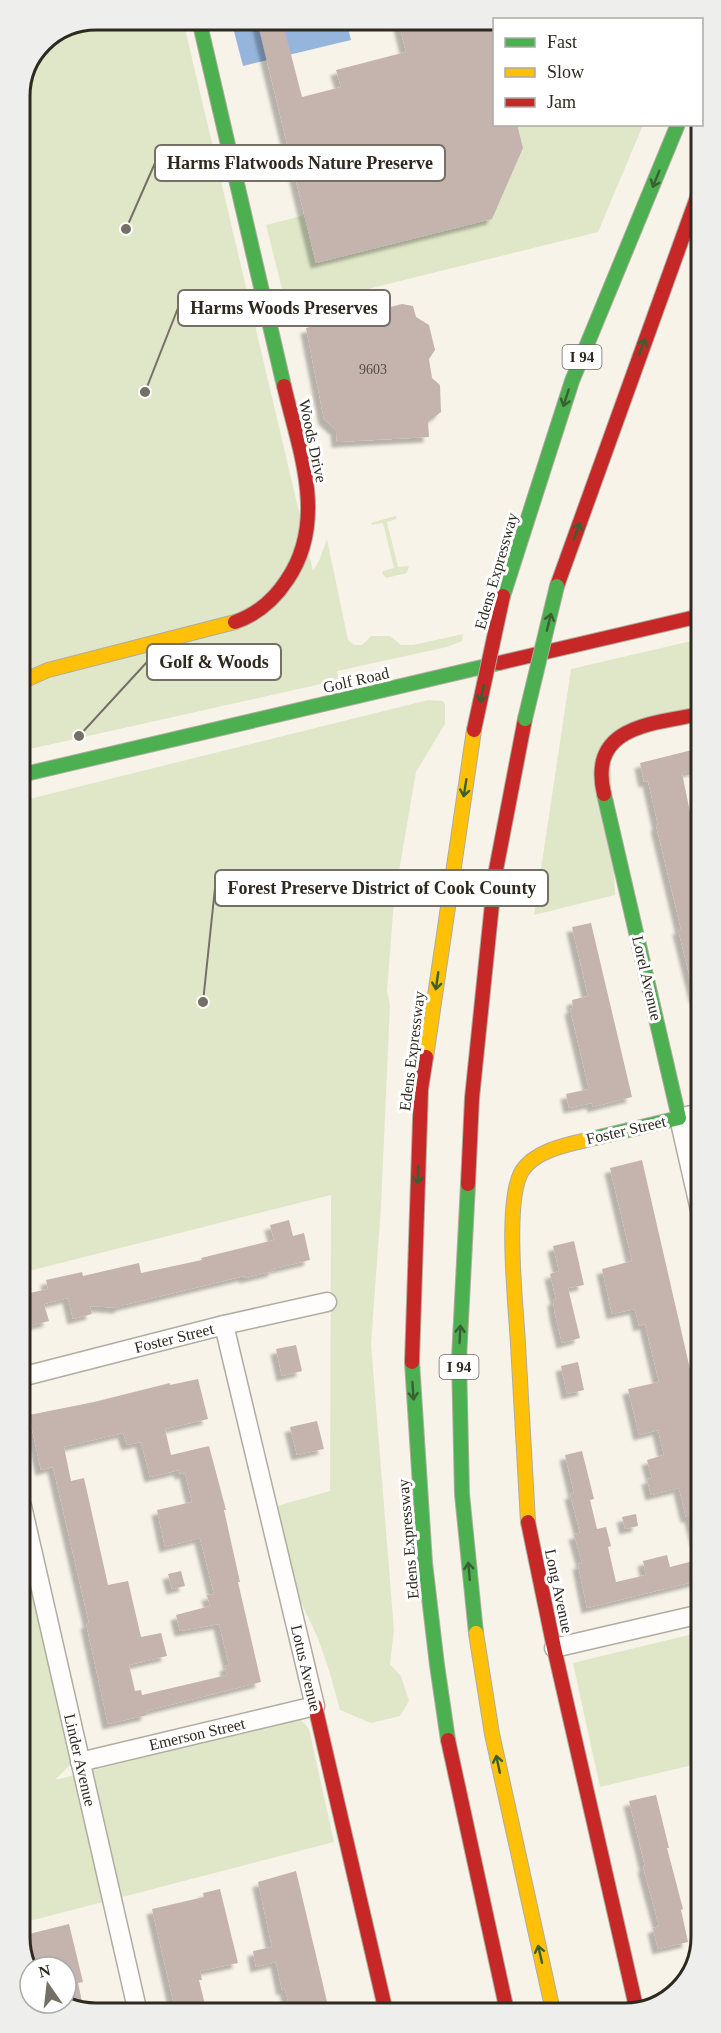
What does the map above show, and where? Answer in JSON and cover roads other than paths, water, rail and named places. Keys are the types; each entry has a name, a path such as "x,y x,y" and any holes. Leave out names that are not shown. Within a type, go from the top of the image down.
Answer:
{"main road":[{"name":"Woods Drive","path":"30,678 48,670 225,626 251,616 269,603 282,589 301,553 307,536 309,521 306,481 202,30"},
{"name":"Edens Expressway","path":"505,2003 451,1757 425,1563 411,1348 421,1089 474,730 503,596 572,381 677,126"},
{"name":"I 94","path":"551,2003 506,1803 479,1658 462,1494 459,1359 472,1098 495,875 525,719 557,586 691,214"},
{"name":"Golf Road","path":"30,772 691,618"},
{"name":"Lorel Avenue","path":"679,1118 600,778 602,761 608,747 622,735 691,716"},
{"name":"Foster Street","path":"523,1170 533,1159 562,1146 679,1118"},
{"name":"Long Avenue","path":"523,1170 516,1184 513,1254 528,1523 554,1648 635,2002"},
{"name":"Lotus Avenue","path":"315,1706 384,2003"}],"street":[{"name":"Foster Street","path":"679,1118 691,1115"},
{"name":"Lorel Avenue","path":"679,1118 691,1171"},
{"name":"Foster Street","path":"30,1375 224,1325 327,1302"},
{"name":"Lotus Avenue","path":"224,1325 315,1706"},
{"name":"Linder Avenue","path":"30,1541 136,2003"},
{"path":"554,1648 691,1616"},
{"name":"Emerson Street","path":"80,1762 315,1706"}],"water":[{"path":"234,30 348,30 351,40 243,66"}],"place":[{"name":"Harms Flatwoods Nature Preserve","path":"126,229"},
{"name":"Harms Woods Preserves","path":"145,392"},
{"name":"Golf & Woods","path":"79,736"},
{"name":"Forest Preserve District of Cook County","path":"203,1002"}]}
